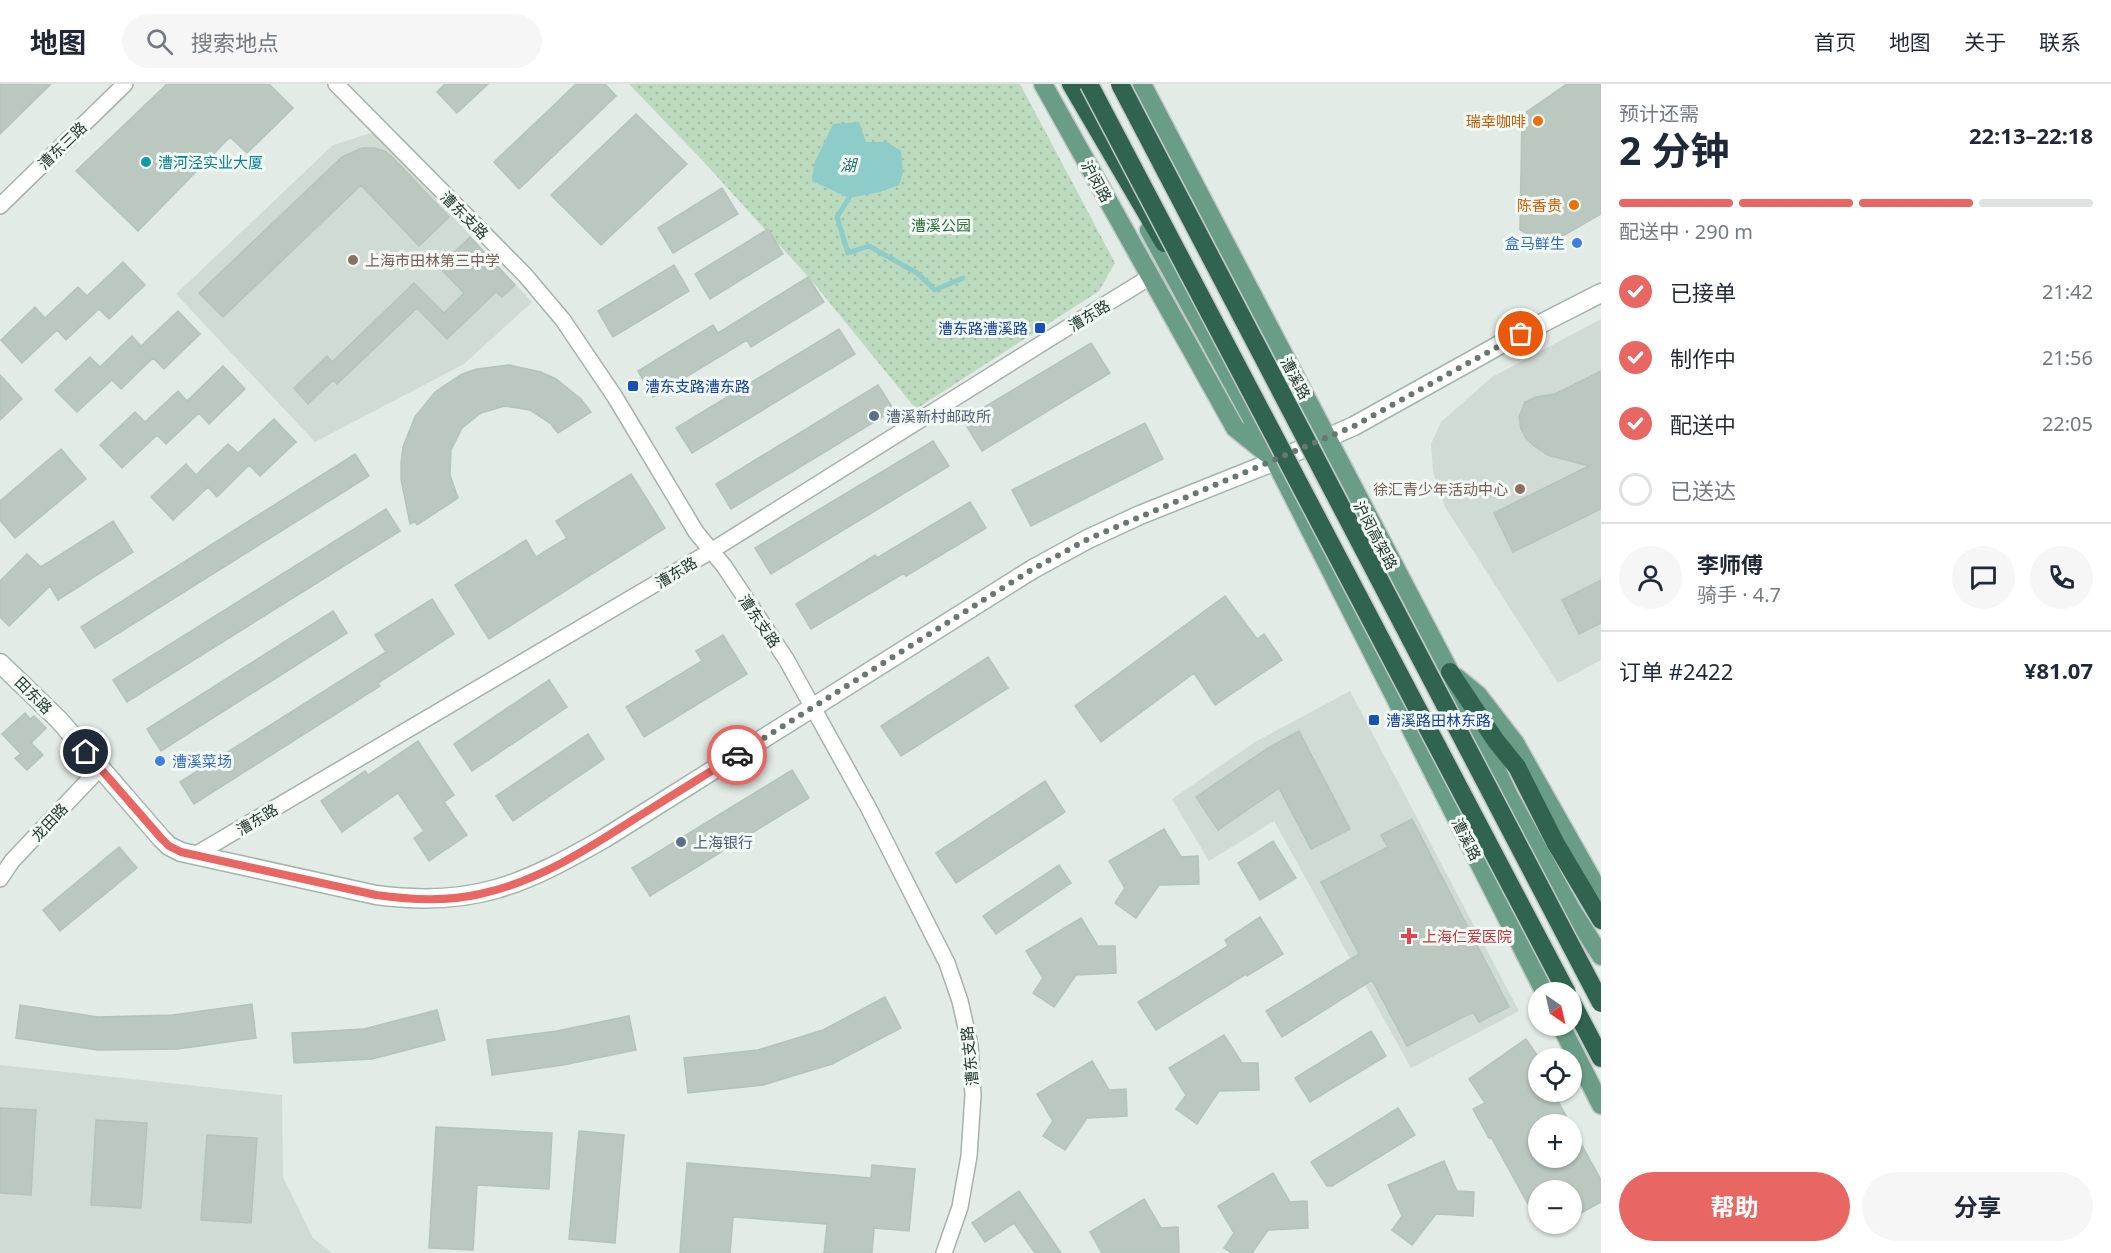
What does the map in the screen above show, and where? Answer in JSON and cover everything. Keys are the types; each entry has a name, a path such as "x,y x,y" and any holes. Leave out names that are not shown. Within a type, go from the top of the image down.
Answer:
{"highway":[{"path":"1070,84 1260,409"},
{"path":"1089,84 1561,982"},
{"name":"沪闵高架路","path":"1120,84 1601,1003"},
{"path":"1450,672 1496,741 1517,767 1556,843 1601,920"},
{"path":"1582,1022 1601,1058"}],"main road":[{"name":"沪闵路","path":"1043,84 1150,277"},
{"name":"漕溪路","path":"1070,84 1275,461 1539,982"},
{"name":"漕溪路","path":"1142,84 1450,672 1509,796 1571,909 1601,956"},
{"name":"漕溪路","path":"1150,277 1235,428 1275,461"},
{"name":"漕溪路","path":"1450,672 1478,695 1515,743 1601,895"},
{"path":"1567,1036 1601,1105"}],"street":[{"name":"漕东三路","path":"0,206 125,84"},
{"name":"漕东支路","path":"336,84 525,275 578,341 615,397 696,532 780,650 813,706 921,910 947,963 960,1000 970,1045 972,1070 972,1124 966,1183 944,1253"},
{"name":"漕东路","path":"195,855 711,551 1150,277"},
{"name":"田东路","path":"0,663 58,720 169,846 195,855 376,895 442,900 481,894 524,881 605,838 1033,569 1088,539 1354,426 1503,343 1601,292"},
{"name":"龙田路","path":"0,879 12,861 100,768"}],"shaded area":[{"name":"上海市田林第三中学","path":"374,132 532,302 464,364 315,442 176,294 333,145"},
{"name":"徐汇青少年活动中心","path":"1601,319 1601,660 1558,683 1445,507 1433,471 1431,444 1441,422 1492,377"},
{"name":"上海仁爱医院","path":"1350,691 1519,1011 1411,1068 1274,821 1209,861 1172,799 1257,741"},
{"path":"0,1065 282,1095 283,1177 313,1238 332,1253 0,1253"}],"green space":[{"name":"漕溪公园","path":"629,84 1020,84 1115,263 1099,291 916,409 812,281 703,161"}],"water":[{"name":"湖","path":"859,122 866,142 887,142 901,151 903,173 899,185 880,192 849,198 812,181 814,164 833,124"}],"building":[{"path":"0,84 51,84 0,134"},
{"name":"漕河泾实业大厦","path":"167,84 269,84 293,108 247,153 230,137 138,231 76,171"},
{"path":"445,84 488,84 457,113 437,92"},
{"path":"576,84 605,84 616,96 519,189 494,162"},
{"path":"1567,84 1601,84 1601,214 1549,244 1520,230 1522,115"},
{"path":"636,114 687,164 601,245 551,195"},
{"path":"362,148 374,148 391,156 449,217 419,246 361,185 223,317 199,293 342,157"},
{"path":"722,188 738,214 673,253 658,228"},
{"path":"768,229 783,254 710,299 695,274"},
{"path":"470,237 515,285 502,297 496,292 447,339 417,308 337,384 333,380 308,404 294,388 327,356 332,362 414,283 444,313 464,293 439,267"},
{"path":"123,262 145,285 109,319 99,309 66,340 57,330 22,363 1,340 35,307 45,318 78,287 87,296"},
{"path":"674,265 689,291 613,337 598,311"},
{"path":"808,277 824,302 751,347 747,340 653,397 638,371 713,325 718,333"},
{"path":"178,311 200,334 164,369 153,358 121,389 112,380 77,412 55,390 90,357 100,367 132,336 141,346"},
{"path":"839,329 855,354 692,453 676,428"},
{"path":"1091,343 1110,373 982,451 963,420"},
{"path":"509,365 541,372 556,379 581,399 591,412 558,433 550,423 530,410 505,406 481,413 462,428 451,450 450,475 458,498 417,525 415,521 410,524 401,479 401,463 403,447 415,417 435,392 462,374 477,369"},
{"path":"223,366 245,389 209,424 199,413 166,444 157,435 122,468 100,445 135,412 145,422 178,391 187,401"},
{"path":"1601,371 1601,509 1513,552 1494,513 1589,466 1548,455 1526,438 1521,429 1519,417 1525,402 1536,397 1555,394"},
{"path":"0,375 22,399 0,420"},
{"path":"878,385 894,410 731,509 716,484"},
{"path":"274,419 296,442 260,476 249,465 217,497 208,487 173,520 151,497 186,464 196,475 228,444 238,453"},
{"path":"1145,423 1163,459 1031,526 1012,490"},
{"path":"933,441 949,466 771,574 755,548"},
{"path":"61,449 86,479 15,538 0,520 0,501"},
{"path":"355,454 369,476 95,648 81,627"},
{"path":"631,474 665,528 489,639 455,585 526,540 536,557 567,538 556,521"},
{"path":"970,502 986,528 906,576 904,573 811,629 796,604 875,555 877,558"},
{"path":"386,509 400,531 127,702 113,680"},
{"path":"113,521 133,552 58,600 50,586 9,626 0,617 0,581 27,554 41,567"},
{"path":"1601,580 1601,623 1579,634 1562,600"},
{"path":"1225,596 1257,639 1264,634 1282,660 1215,705 1194,673 1101,742 1075,706"},
{"path":"432,599 454,634 378,683 380,686 194,804 180,782 386,652 375,635"},
{"path":"333,611 347,633 161,751 147,729"},
{"path":"723,635 747,674 644,737 626,707 702,661 696,651"},
{"path":"988,657 1008,688 901,756 881,726"},
{"path":"549,680 567,707 472,771 454,744"},
{"path":"25,713 30,719 34,716 46,728 31,743 43,755 27,770 15,758 21,754 2,734"},
{"path":"1299,731 1350,829 1311,849 1279,788 1218,830 1196,797 1268,748"},
{"path":"588,734 604,759 513,821 496,796"},
{"path":"418,741 454,795 444,802 467,835 429,861 414,838 424,831 398,793 342,832 321,801 365,771 368,775"},
{"path":"792,770 809,798 650,896 632,868"},
{"path":"1045,781 1065,812 956,883 936,853"},
{"path":"1412,819 1509,1007 1479,1022 1473,1012 1407,1046 1372,980 1282,1037 1266,1011 1359,954 1321,882 1388,847 1381,835"},
{"path":"1164,829 1181,857 1198,856 1199,884 1159,885 1136,918 1115,903 1125,888 1109,861"},
{"path":"1273,841 1296,878 1260,900 1238,863"},
{"path":"119,847 137,868 60,931 43,910"},
{"path":"1059,865 1071,883 996,934 983,916"},
{"path":"1260,917 1283,954 1247,976 1246,974 1156,1030 1138,1002 1228,946 1225,940"},
{"path":"1081,918 1098,946 1115,946 1116,973 1076,975 1054,1007 1033,993 1043,978 1026,951"},
{"path":"885,997 901,1028 832,1064 763,1085 688,1093 684,1058 758,1050 823,1030"},
{"path":"252,1004 256,1038 178,1049 98,1050 16,1038 20,1005 98,1017 173,1015"},
{"path":"437,1010 445,1040 372,1059 294,1063 292,1033 364,1029"},
{"path":"629,1016 636,1050 563,1065 492,1075 487,1040 557,1031"},
{"path":"1371,1031 1386,1056 1310,1102 1295,1078"},
{"path":"1224,1035 1242,1063 1258,1063 1259,1090 1219,1091 1197,1124 1176,1109 1186,1095 1169,1068"},
{"path":"1526,1039 1532,1048 1528,1048 1528,1102 1558,1102 1565,1114 1528,1114 1528,1168 1582,1168 1582,1145 1601,1180 1601,1202 1582,1212 1582,1180 1528,1180 1528,1204 1473,1109 1485,1103 1469,1079"},
{"path":"1092,1061 1109,1090 1126,1089 1127,1116 1087,1118 1065,1150 1043,1136 1053,1121 1037,1094"},
{"path":"0,1108 36,1110 31,1195 0,1193"},
{"path":"1398,1108 1415,1135 1332,1186 1327,1186 1311,1162"},
{"path":"96,1120 147,1123 141,1208 91,1205"},
{"path":"436,1127 552,1133 549,1189 477,1185 473,1250 429,1248"},
{"path":"579,1131 624,1135 615,1243 569,1239"},
{"path":"207,1135 257,1138 251,1223 201,1220"},
{"path":"1444,1161 1457,1191 1474,1192 1473,1216 1436,1214 1412,1245 1392,1230 1402,1216 1388,1185"},
{"path":"687,1163 871,1178 872,1165 915,1169 909,1231 874,1228 872,1253 824,1253 827,1224 733,1217 730,1253 680,1253"},
{"path":"1273,1173 1290,1202 1307,1201 1308,1228 1268,1230 1252,1253 1232,1253 1224,1248 1234,1233 1218,1206"},
{"path":"1019,1191 1061,1253 1035,1253 1014,1223 985,1242 972,1223"},
{"path":"1144,1199 1161,1228 1178,1227 1179,1253 1102,1253 1090,1232"}],"waterway":[{"path":"849,198 837,217 848,253 869,246 917,273 935,290 963,278"}],"way so far":[{"path":"737,755 1033,569 1088,539 1354,426 1521,334"}],"place":[{"name":"瑞幸咖啡","path":"1538,121"},
{"name":"漕河泾实业大厦","path":"146,162"},
{"name":"陈香贵","path":"1574,205"},
{"name":"盒马鲜生","path":"1577,243"},
{"name":"上海市田林第三中学","path":"353,260"},
{"name":"漕东路漕溪路","path":"1040,328"},
{"name":"漕东支路漕东路","path":"633,386"},
{"name":"漕溪新村邮政所","path":"874,416"},
{"name":"徐汇青少年活动中心","path":"1520,489"},
{"name":"漕溪路田林东路","path":"1374,720"},
{"name":"漕溪菜场","path":"160,761"},
{"name":"上海银行","path":"681,842"},
{"name":"上海仁爱医院","path":"1409,936"}],"route":[{"path":"86,752 161,838 169,846 181,852 376,895 442,900 481,894 524,881 563,862 737,755"}]}
